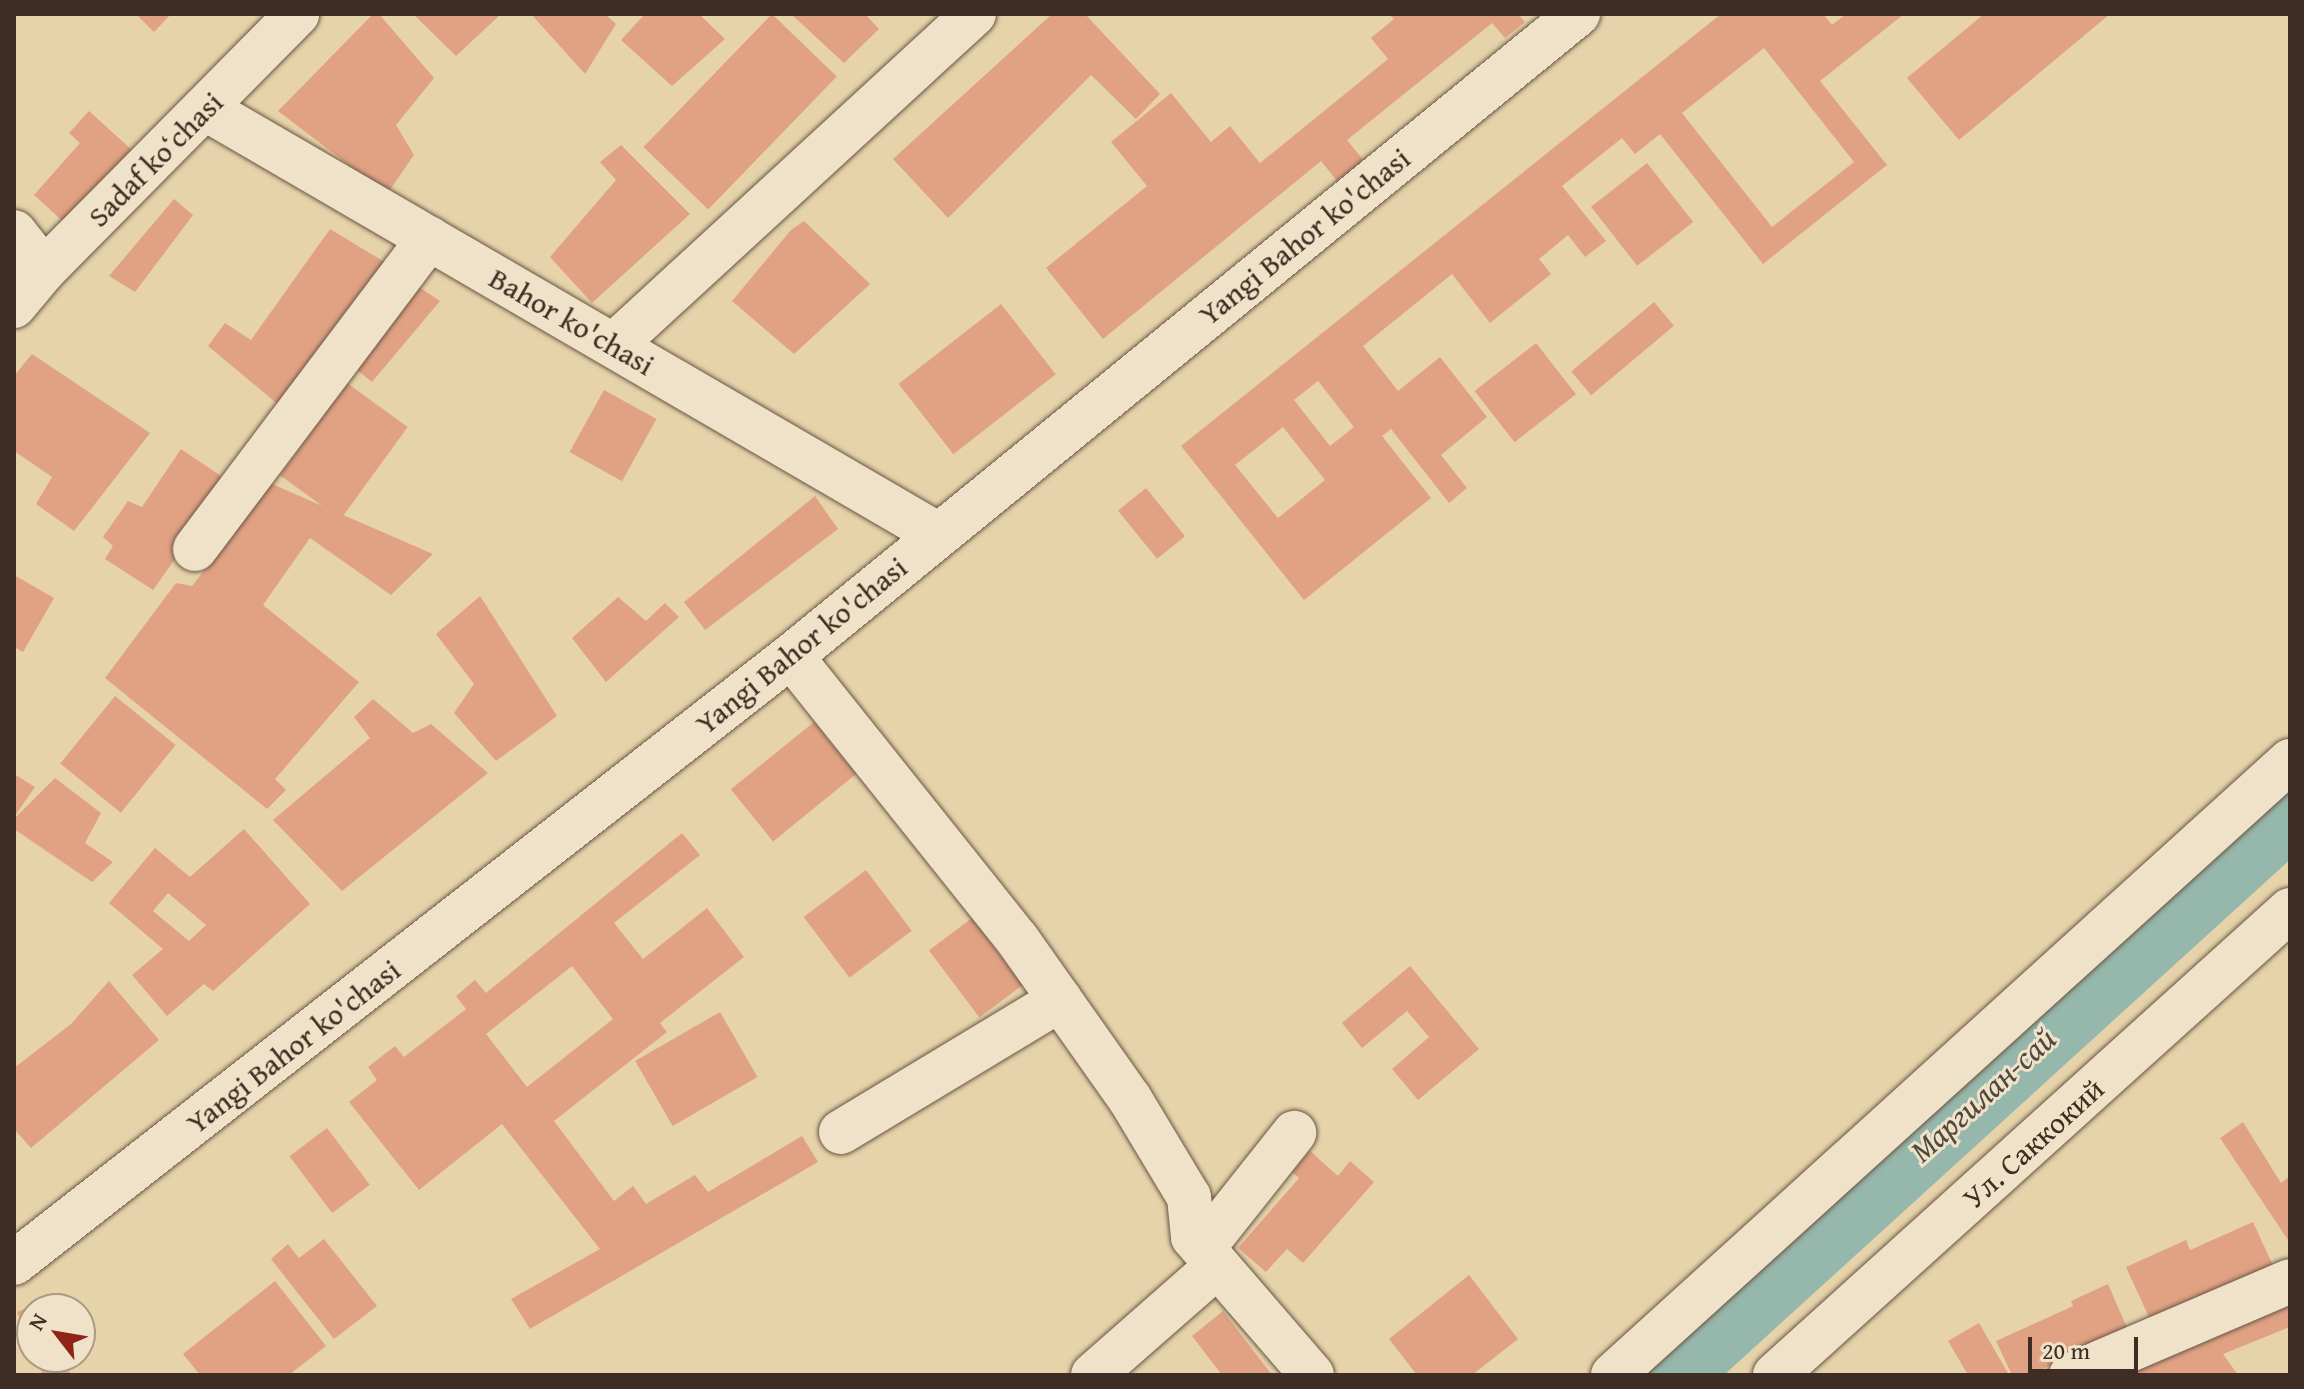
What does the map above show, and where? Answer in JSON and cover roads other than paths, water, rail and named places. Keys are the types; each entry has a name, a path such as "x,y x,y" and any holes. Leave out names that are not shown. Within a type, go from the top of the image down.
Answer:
{"street":[{"name":"Sadaf koʻchasi","path":"14,306 44,270 297,14"},
{"path":"614,345 974,14"},
{"name":"Yangi Bahor ko'chasi","path":"14,1263 791,656 1578,14"},
{"name":"Bahor ko'chasi","path":"206,109 937,534"},
{"path":"14,232 44,270"},
{"path":"195,549 429,238"},
{"path":"791,656 1017,939 1130,1099 1189,1197 1193,1237 1312,1375"},
{"path":"1613,1375 2290,761"},
{"name":"Ул. Саккокий","path":"1775,1375 2290,910"},
{"path":"841,1132 1060,1000"},
{"path":"1093,1375 1210,1257 1294,1133"},
{"path":"2071,1375 2290,1281"}],"waterway":[{"name":"Маргилан-сай","path":"1675,1375 2290,815"}]}
